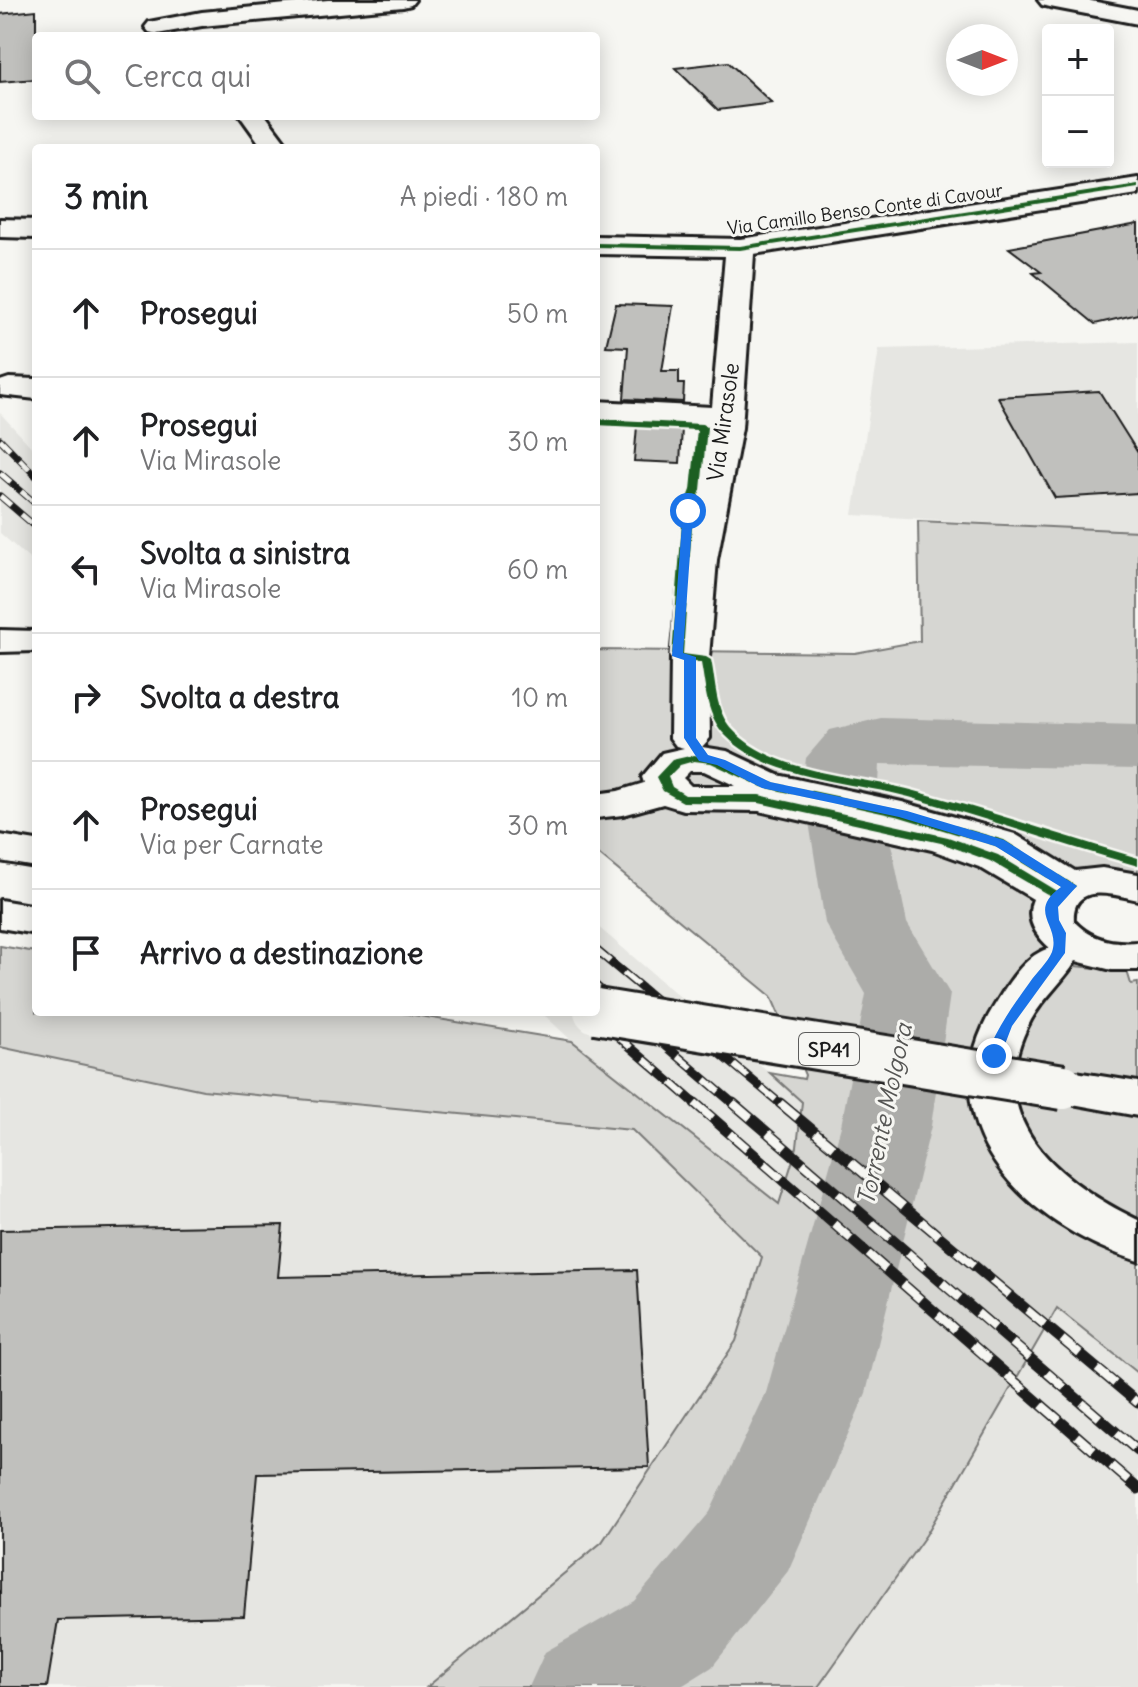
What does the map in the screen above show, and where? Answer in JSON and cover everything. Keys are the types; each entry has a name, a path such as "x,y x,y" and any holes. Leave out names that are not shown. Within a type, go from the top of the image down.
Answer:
{"main road":[{"path":"0,914 32,919"},
{"name":"SP41","path":"600,1012 1138,1099"}],"street":[{"path":"143,0 166,31 202,19 403,0"},
{"path":"1050,0 1131,14"},
{"path":"256,120 274,144"},
{"name":"Via Camillo Benso Conte di Cavour","path":"600,245 740,248 1138,186"},
{"path":"0,228 32,229"},
{"name":"Via Mirasole","path":"682,763 699,560 727,417 740,248"},
{"path":"600,411 727,417"},
{"path":"600,806 623,803 682,763 721,763 762,792 899,821 994,858 1067,926 1112,957 1138,956"},
{"path":"0,848 32,853"},
{"path":"1138,887 1101,880 1067,926 998,1040 990,1079 997,1120 1011,1150 1044,1187 1072,1208 1138,1242"}],"shaded area":[{"path":"1138,342 1138,531 853,515 879,349"},
{"path":"0,413 32,448 32,561 0,533"},
{"path":"918,521 1138,531 1138,889 1086,877 1047,942 1075,966 1127,971 1131,984 1138,983 1138,1373 1057,1308 926,1535 818,1687 427,1687 602,1542 736,1341 762,1257 632,1130 203,1090 0,1047 0,946 32,951 32,1016 420,1016 572,1041 779,1204 797,1147 802,1102 770,1073 804,1079 805,1075 771,996 600,855 600,650 855,653 920,641"},
{"path":"600,928 824,1120 792,1214 572,1041 545,1016 600,1016"},
{"path":"0,1047 203,1090 632,1130 774,1268 690,1470 427,1687 0,1687"},
{"path":"915,1192 1138,1373 1138,1687 755,1687"}],"building":[{"path":"36,10 36,32 32,32 32,79 0,82 0,14"},
{"path":"728,62 772,103 718,110 675,68"},
{"path":"1138,224 1138,314 1095,324 1033,273 1041,272 1009,248"},
{"path":"616,304 673,306 662,371 679,371 679,384 684,384 683,402 624,399 628,347 606,346"},
{"path":"1099,391 1138,453 1138,493 1055,498 998,397"},
{"path":"637,426 682,428 680,463 634,461"},
{"path":"283,1225 278,1277 637,1270 649,1467 257,1474 244,1616 58,1620 47,1687 0,1687 0,1230"}],"waterway":[{"name":"Torrente Molgora","path":"585,1687 673,1634 750,1540 816,1393 886,1126 908,994 866,923 841,784 843,758 856,746 881,740 1138,747"}],"railway":[{"path":"0,439 32,472"},
{"path":"0,473 32,501"},
{"path":"0,496 32,524"},
{"path":"600,953 782,1105"},
{"path":"600,989 735,1105"},
{"path":"595,1016 697,1105"},
{"path":"695,1103 1138,1489"},
{"path":"733,1103 1138,1451"},
{"path":"780,1103 1138,1403"}],"cycle path":[{"path":"600,245 740,248 1138,186"},
{"path":"600,422 702,427 696,490 688,511 677,656 706,660 715,711 736,740 779,765 910,793 1138,862"},
{"path":"1058,895 994,858 944,840 759,799 683,798 667,789 662,777 676,762 694,758 713,760 766,785 902,814 1000,843 1070,886"}],"route":[{"path":"688,511 677,656 690,657 690,738 703,758 721,763 766,785 902,814 1000,843 1070,886 1058,895 1051,907 1052,920 1060,933 1058,953 1005,1025 994,1056"}]}
